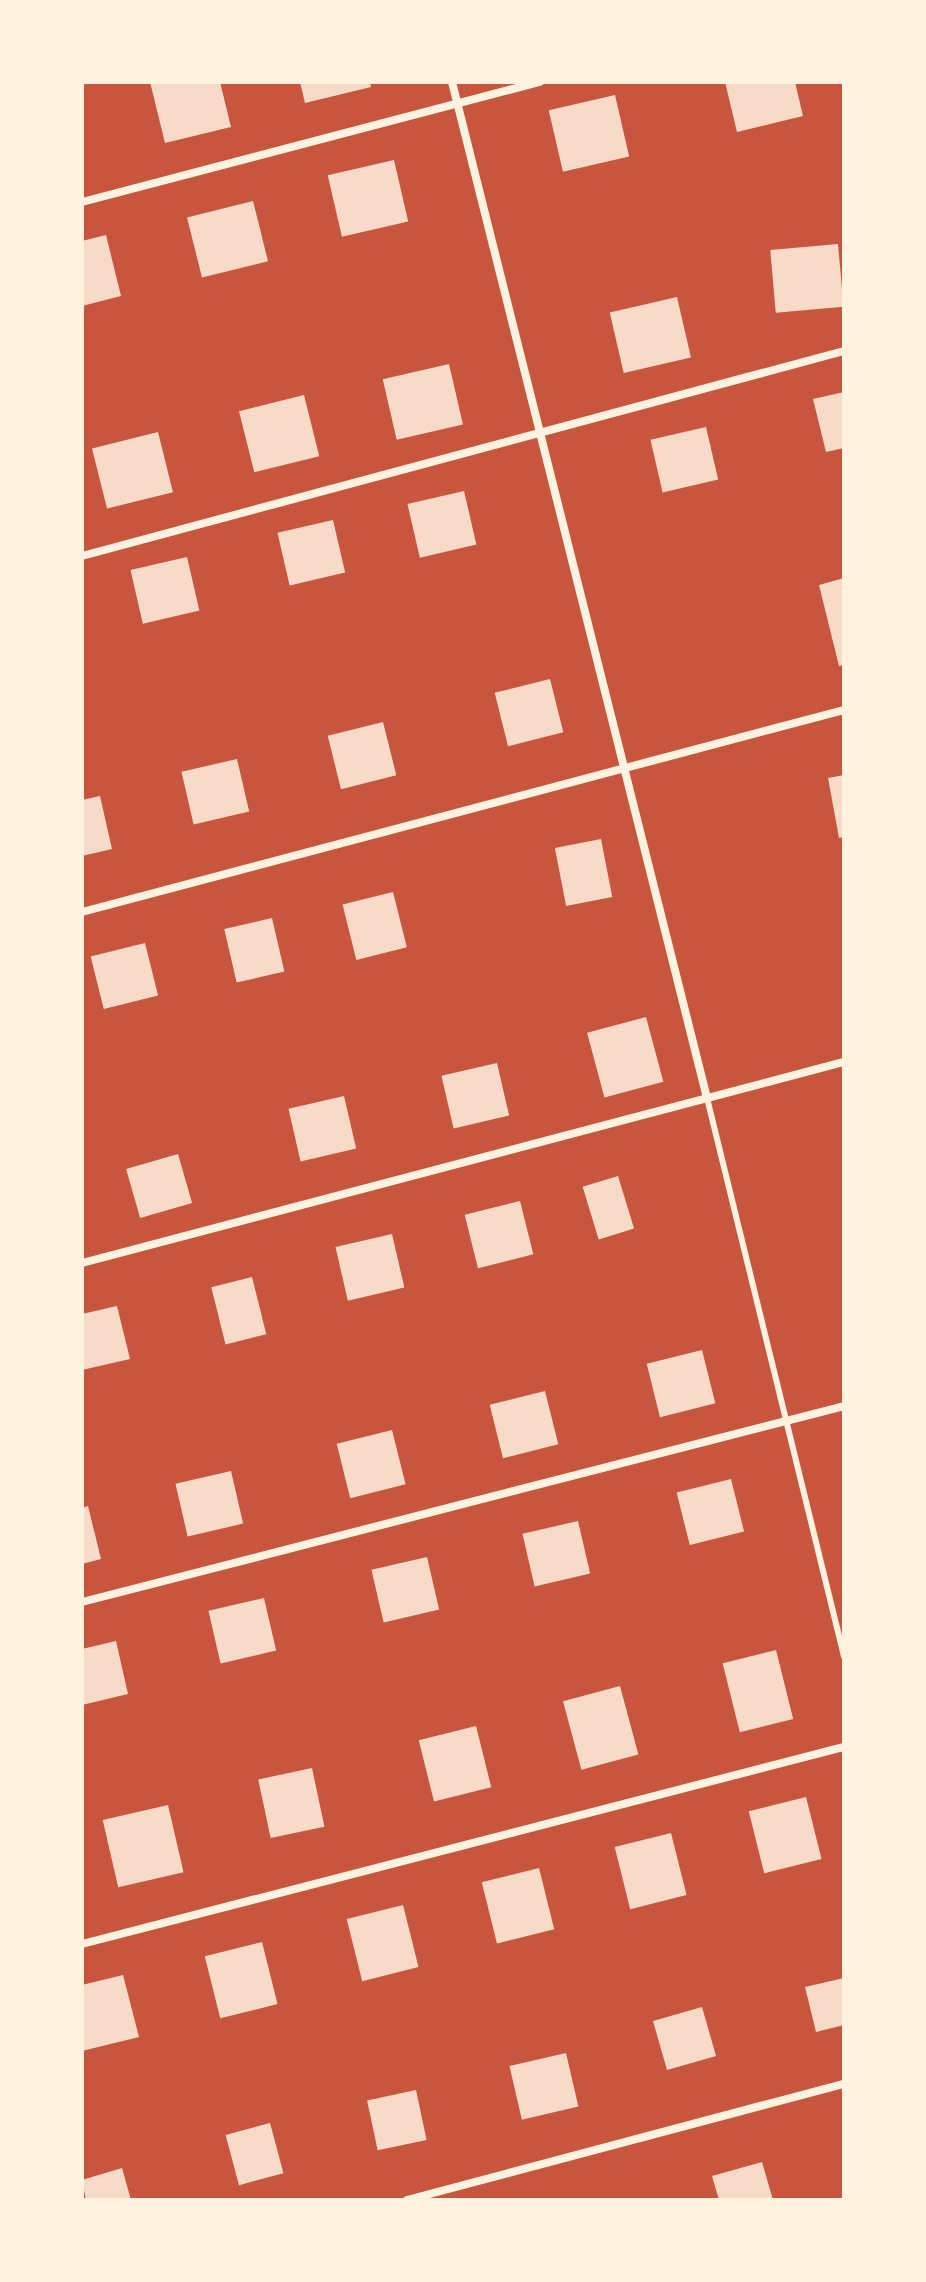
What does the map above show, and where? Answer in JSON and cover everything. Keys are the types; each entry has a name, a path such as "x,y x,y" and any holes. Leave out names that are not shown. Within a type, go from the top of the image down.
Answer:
{"street":[{"path":"452,82 707,1098"},
{"path":"82,202 540,82"},
{"path":"82,556 844,351"},
{"path":"82,912 844,710"},
{"path":"82,1263 844,1062"},
{"path":"82,1602 844,1406"},
{"path":"82,1944 844,1747"},
{"path":"407,2200 844,2084"}],"lane":[{"path":"707,1098 781,1422 844,1656"}],"building":[{"path":"150,82 220,82 231,127 165,143"},
{"path":"300,82 370,82 371,87 305,103"},
{"path":"725,82 795,82 803,116 737,132"},
{"path":"615,95 629,156 563,172 549,110"},
{"path":"394,160 408,221 342,237 328,175"},
{"path":"253,201 268,261 202,278 187,217"},
{"path":"106,235 121,296 82,306 82,241"},
{"path":"838,244 843,307 776,313 770,250"},
{"path":"677,297 691,357 624,373 610,313"},
{"path":"449,364 463,424 397,440 383,379"},
{"path":"844,392 844,448 826,452 813,399"},
{"path":"304,395 319,456 254,472 239,411"},
{"path":"706,427 718,480 663,492 650,440"},
{"path":"158,432 173,492 107,509 92,448"},
{"path":"464,491 476,545 420,558 407,504"},
{"path":"333,520 345,573 290,585 277,533"},
{"path":"187,557 199,611 143,624 130,570"},
{"path":"844,578 844,665 839,666 819,585"},
{"path":"550,679 563,732 508,746 495,693"},
{"path":"383,722 396,775 341,789 328,736"},
{"path":"237,759 249,812 194,824 181,772"},
{"path":"844,775 844,837 839,838 828,778"},
{"path":"100,796 112,849 82,856 82,800"},
{"path":"601,839 612,897 566,906 555,848"},
{"path":"393,892 407,947 356,960 343,905"},
{"path":"272,918 284,972 237,983 224,929"},
{"path":"145,943 158,995 104,1009 91,957"},
{"path":"646,1017 663,1082 604,1098 587,1033"},
{"path":"497,1063 509,1116 454,1128 441,1076"},
{"path":"344,1096 356,1149 301,1161 288,1109"},
{"path":"178,1154 192,1203 140,1218 126,1169"},
{"path":"618,1176 634,1229 599,1239 583,1187"},
{"path":"520,1201 533,1254 478,1268 465,1215"},
{"path":"392,1234 404,1288 348,1301 335,1247"},
{"path":"252,1277 266,1334 226,1344 211,1287"},
{"path":"117,1306 130,1359 82,1370 82,1314"},
{"path":"702,1350 715,1403 660,1417 647,1364"},
{"path":"545,1391 558,1444 503,1458 490,1405"},
{"path":"392,1430 406,1484 350,1498 337,1444"},
{"path":"231,1471 243,1524 188,1536 175,1484"},
{"path":"731,1479 744,1531 690,1545 677,1493"},
{"path":"88,1506 101,1559 82,1564 82,1508"},
{"path":"578,1521 590,1574 535,1586 522,1534"},
{"path":"427,1557 439,1610 384,1622 371,1570"},
{"path":"264,1598 276,1651 221,1663 208,1611"},
{"path":"116,1641 128,1694 82,1705 82,1649"},
{"path":"776,1650 793,1719 740,1732 723,1663"},
{"path":"620,1686 638,1755 581,1770 563,1701"},
{"path":"476,1726 491,1787 434,1801 419,1740"},
{"path":"312,1768 324,1827 271,1838 258,1779"},
{"path":"806,1797 821,1859 764,1873 749,1811"},
{"path":"168,1805 184,1872 118,1887 103,1820"},
{"path":"671,1833 686,1895 630,1909 615,1847"},
{"path":"539,1868 554,1929 497,1943 482,1882"},
{"path":"403,1905 418,1967 362,1981 347,1919"},
{"path":"262,1942 277,2004 220,2018 205,1956"},
{"path":"123,1975 139,2037 82,2051 82,1985"},
{"path":"844,1978 844,2025 816,2032 805,1987"},
{"path":"702,2007 716,2056 667,2070 653,2021"},
{"path":"566,2053 578,2107 522,2120 509,2066"},
{"path":"416,2090 427,2140 378,2150 367,2100"},
{"path":"270,2123 283,2173 239,2185 226,2135"},
{"path":"762,2162 773,2200 719,2200 712,2176"},
{"path":"122,2168 131,2200 86,2200 82,2180"}]}
